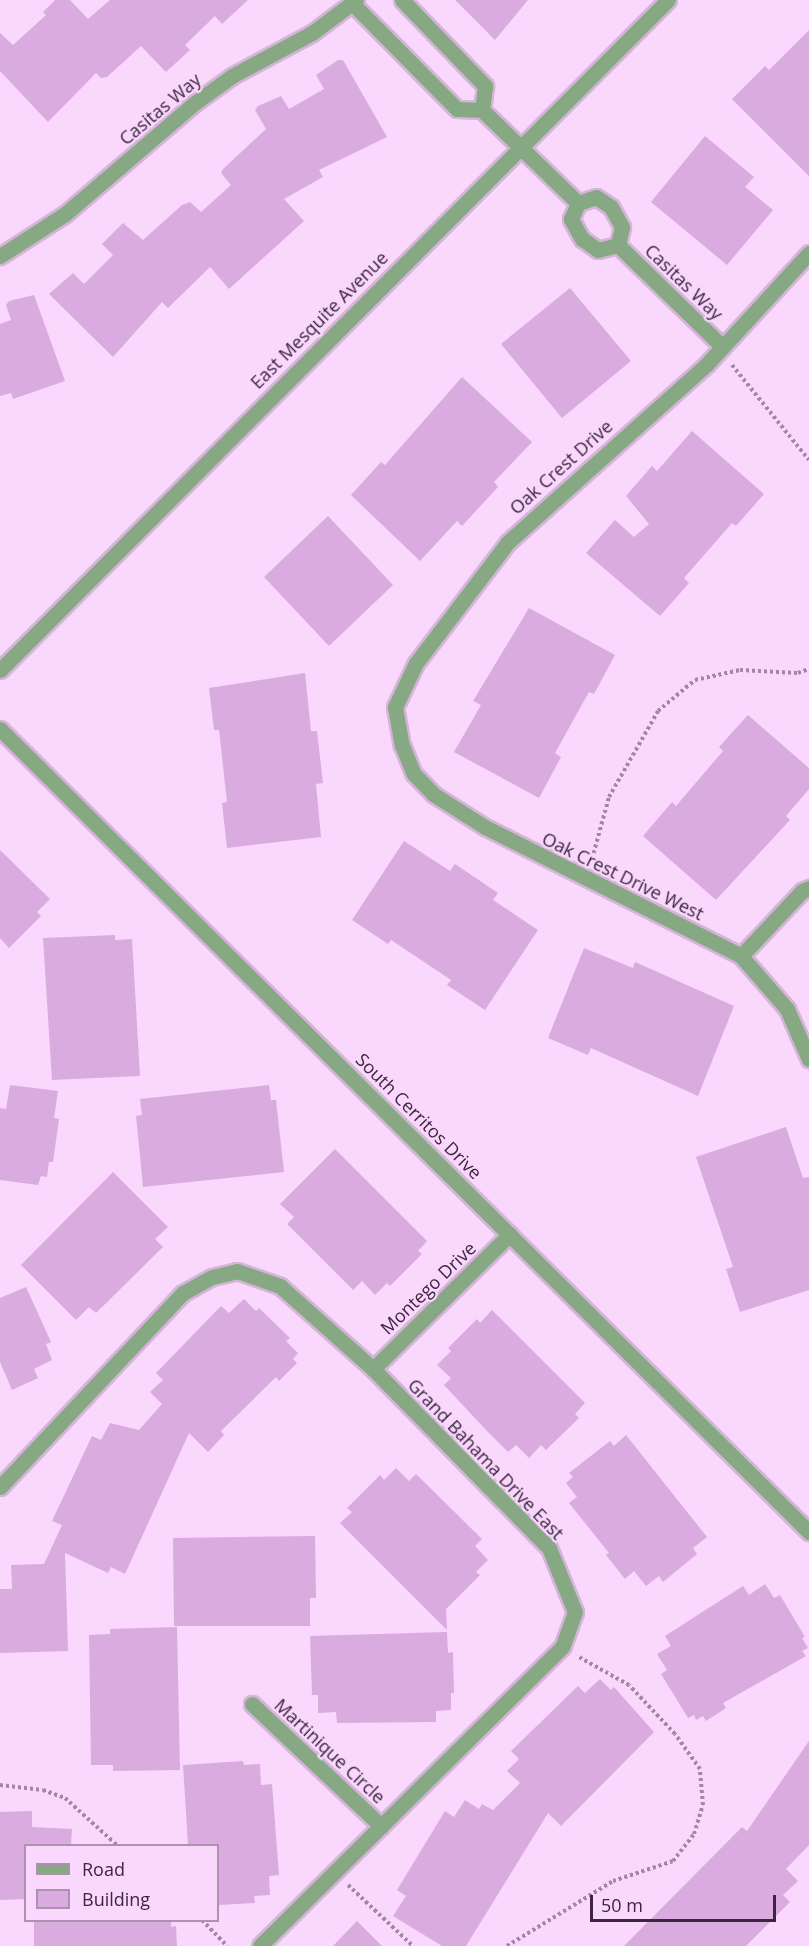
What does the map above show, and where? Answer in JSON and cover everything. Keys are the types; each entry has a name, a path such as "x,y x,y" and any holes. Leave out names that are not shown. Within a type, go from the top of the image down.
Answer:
{"street":[{"path":"402,0 485,86 483,110 578,203"},
{"name":"East Mesquite Avenue","path":"0,670 668,0"},
{"name":"Casitas Way","path":"0,256 65,214 192,105 232,76 312,33 354,1 457,110 483,110"},
{"name":"Casitas Way","path":"596,197 610,207 622,227 618,245 598,250 582,239 571,219 578,203 596,197"},
{"name":"Casitas Way","path":"618,245 722,349"},
{"name":"Oak Crest Drive","path":"402,745 395,707 416,663 508,542 722,349 809,253"},
{"name":"South Cerritos Drive","path":"0,729 809,1533"},
{"name":"Oak Crest Drive West","path":"402,745 414,774 433,794 484,827 741,956 788,1009 809,1059"},
{"path":"741,956 809,888"},
{"name":"Montego Drive","path":"373,1369 510,1234"},
{"name":"Grand Bahama Drive East","path":"0,1487 183,1293 212,1277 237,1271 280,1286 373,1369 549,1548 575,1612 562,1647 260,1946"},
{"name":"Martinique Circle","path":"252,1704 381,1826"}],"path":[{"path":"722,349 809,460"},
{"path":"586,880 609,797 658,711 695,680 740,670 798,673 809,669"},
{"path":"507,1946 613,1881 673,1861 694,1834 703,1805 700,1769 675,1734 628,1685 562,1647"},
{"path":"0,1785 43,1790 65,1798 117,1844"},
{"path":"334,1872 412,1946"},
{"path":"204,1922 227,1946"}],"building":[{"path":"55,0 70,0 88,19 110,0 248,0 222,24 215,16 185,45 190,50 166,72 141,46 107,77 101,78 96,73 48,122 0,71 0,33 13,45 46,15 43,12"},
{"path":"455,0 528,0 495,40"},
{"path":"809,30 809,176 732,99 765,66 769,70"},
{"path":"338,60 343,60 387,137 319,170 323,177 284,199 304,221 229,289 210,267 168,308 162,302 113,357 49,294 73,273 84,284 113,255 102,244 123,223 143,240 182,205 190,202 201,212 231,185 221,173 223,169 266,129 255,110 258,106 281,96 289,109 324,89 316,75"},
{"path":"705,136 754,177 745,187 773,210 727,265 651,202"},
{"path":"570,288 631,361 562,418 501,344"},
{"path":"34,295 65,381 13,399 11,393 0,396 0,324 11,320 6,305 9,301"},
{"path":"462,377 532,442 494,482 498,487 462,526 457,521 420,561 351,495 381,462 385,465"},
{"path":"692,431 764,494 736,526 732,523 684,578 689,583 660,616 586,553 615,520 634,537 649,524 626,496 652,466 657,471"},
{"path":"328,516 393,585 329,646 264,577"},
{"path":"529,608 615,655 594,694 589,692 555,753 561,757 539,798 454,752 481,705 473,701"},
{"path":"305,673 311,731 317,731 323,783 316,784 321,837 227,848 222,803 227,802 219,730 214,730 209,688"},
{"path":"748,715 809,768 809,789 786,816 790,820 716,900 643,836 672,802 676,806 723,751 719,747"},
{"path":"404,841 450,871 455,864 498,893 493,900 538,930 485,1010 447,985 451,980 391,940 388,944 352,920"},
{"path":"0,850 50,899 37,912 41,916 9,948 0,938"},
{"path":"115,935 115,940 132,939 140,1076 52,1080 43,938"},
{"path":"584,948 633,968 635,962 734,1006 698,1096 591,1048 588,1055 548,1038"},
{"path":"10,1085 58,1091 54,1118 59,1119 53,1162 49,1162 47,1177 41,1176 38,1185 0,1180 0,1108 6,1109"},
{"path":"269,1085 271,1100 276,1100 284,1172 143,1187 136,1116 142,1115 140,1099"},
{"path":"786,1127 803,1178 809,1177 809,1290 740,1312 726,1269 733,1267 696,1157"},
{"path":"335,1149 427,1241 418,1251 422,1254 390,1286 387,1283 375,1295 362,1281 353,1290 287,1224 294,1217 280,1204"},
{"path":"113,1172 168,1227 155,1239 163,1247 96,1313 89,1307 76,1320 21,1265"},
{"path":"26,1287 51,1342 46,1344 52,1360 34,1369 38,1378 12,1390 0,1362 0,1298"},
{"path":"244,1299 256,1311 259,1308 290,1338 286,1341 298,1353 293,1359 297,1363 279,1381 276,1377 221,1431 224,1435 208,1452 189,1433 125,1574 111,1567 108,1573 65,1553 68,1651 0,1653 0,1589 12,1589 11,1565 44,1564 62,1525 52,1521 92,1436 101,1440 110,1423 139,1430 162,1404 150,1392 163,1380 156,1373 221,1306 229,1313"},
{"path":"492,1310 585,1403 575,1414 579,1418 546,1450 541,1445 529,1458 516,1445 508,1452 487,1431 444,1385 451,1378 437,1365 451,1351 448,1348 477,1319 480,1323"},
{"path":"626,1435 707,1537 693,1548 697,1554 663,1582 659,1576 646,1586 634,1571 625,1579 606,1555 609,1553 569,1503 577,1497 566,1483 573,1477 569,1473 610,1441 614,1446"},
{"path":"396,1468 409,1481 416,1474 482,1539 475,1546 488,1560 476,1572 480,1575 446,1609 447,1630 340,1523 352,1512 347,1508 380,1475 384,1480"},
{"path":"315,1536 316,1598 310,1598 310,1626 174,1626 173,1538"},
{"path":"765,1584 774,1598 780,1595 805,1637 802,1638 808,1648 802,1651 806,1656 723,1703 726,1708 706,1721 703,1716 696,1720 694,1715 688,1718 661,1674 667,1670 657,1654 671,1646 665,1636 743,1586 749,1595"},
{"path":"177,1627 180,1770 113,1771 113,1765 91,1765 89,1635 110,1634 110,1629"},
{"path":"447,1632 448,1653 453,1652 454,1693 451,1693 451,1710 436,1711 436,1722 337,1723 336,1712 318,1713 318,1695 312,1695 310,1636"},
{"path":"600,1679 611,1690 614,1687 654,1732 561,1826 548,1813 466,1946 442,1946 393,1916 406,1896 397,1890 445,1811 454,1817 465,1800 479,1809 482,1804 493,1810 520,1783 507,1771 519,1759 511,1751 578,1686 585,1693"},
{"path":"809,1741 809,1845 786,1869 798,1881 783,1895 790,1902 746,1946 624,1946 742,1827 747,1831"},
{"path":"243,1761 244,1765 260,1764 261,1785 272,1784 279,1875 269,1876 270,1895 254,1896 255,1903 219,1905 219,1844 188,1844 183,1765"},
{"path":"32,1811 32,1827 72,1829 71,1844 24,1844 24,1899 0,1900 0,1812"},
{"path":"357,1921 382,1946 333,1946"},
{"path":"34,1922 171,1922 171,1927 176,1926 177,1946 34,1946"}]}
